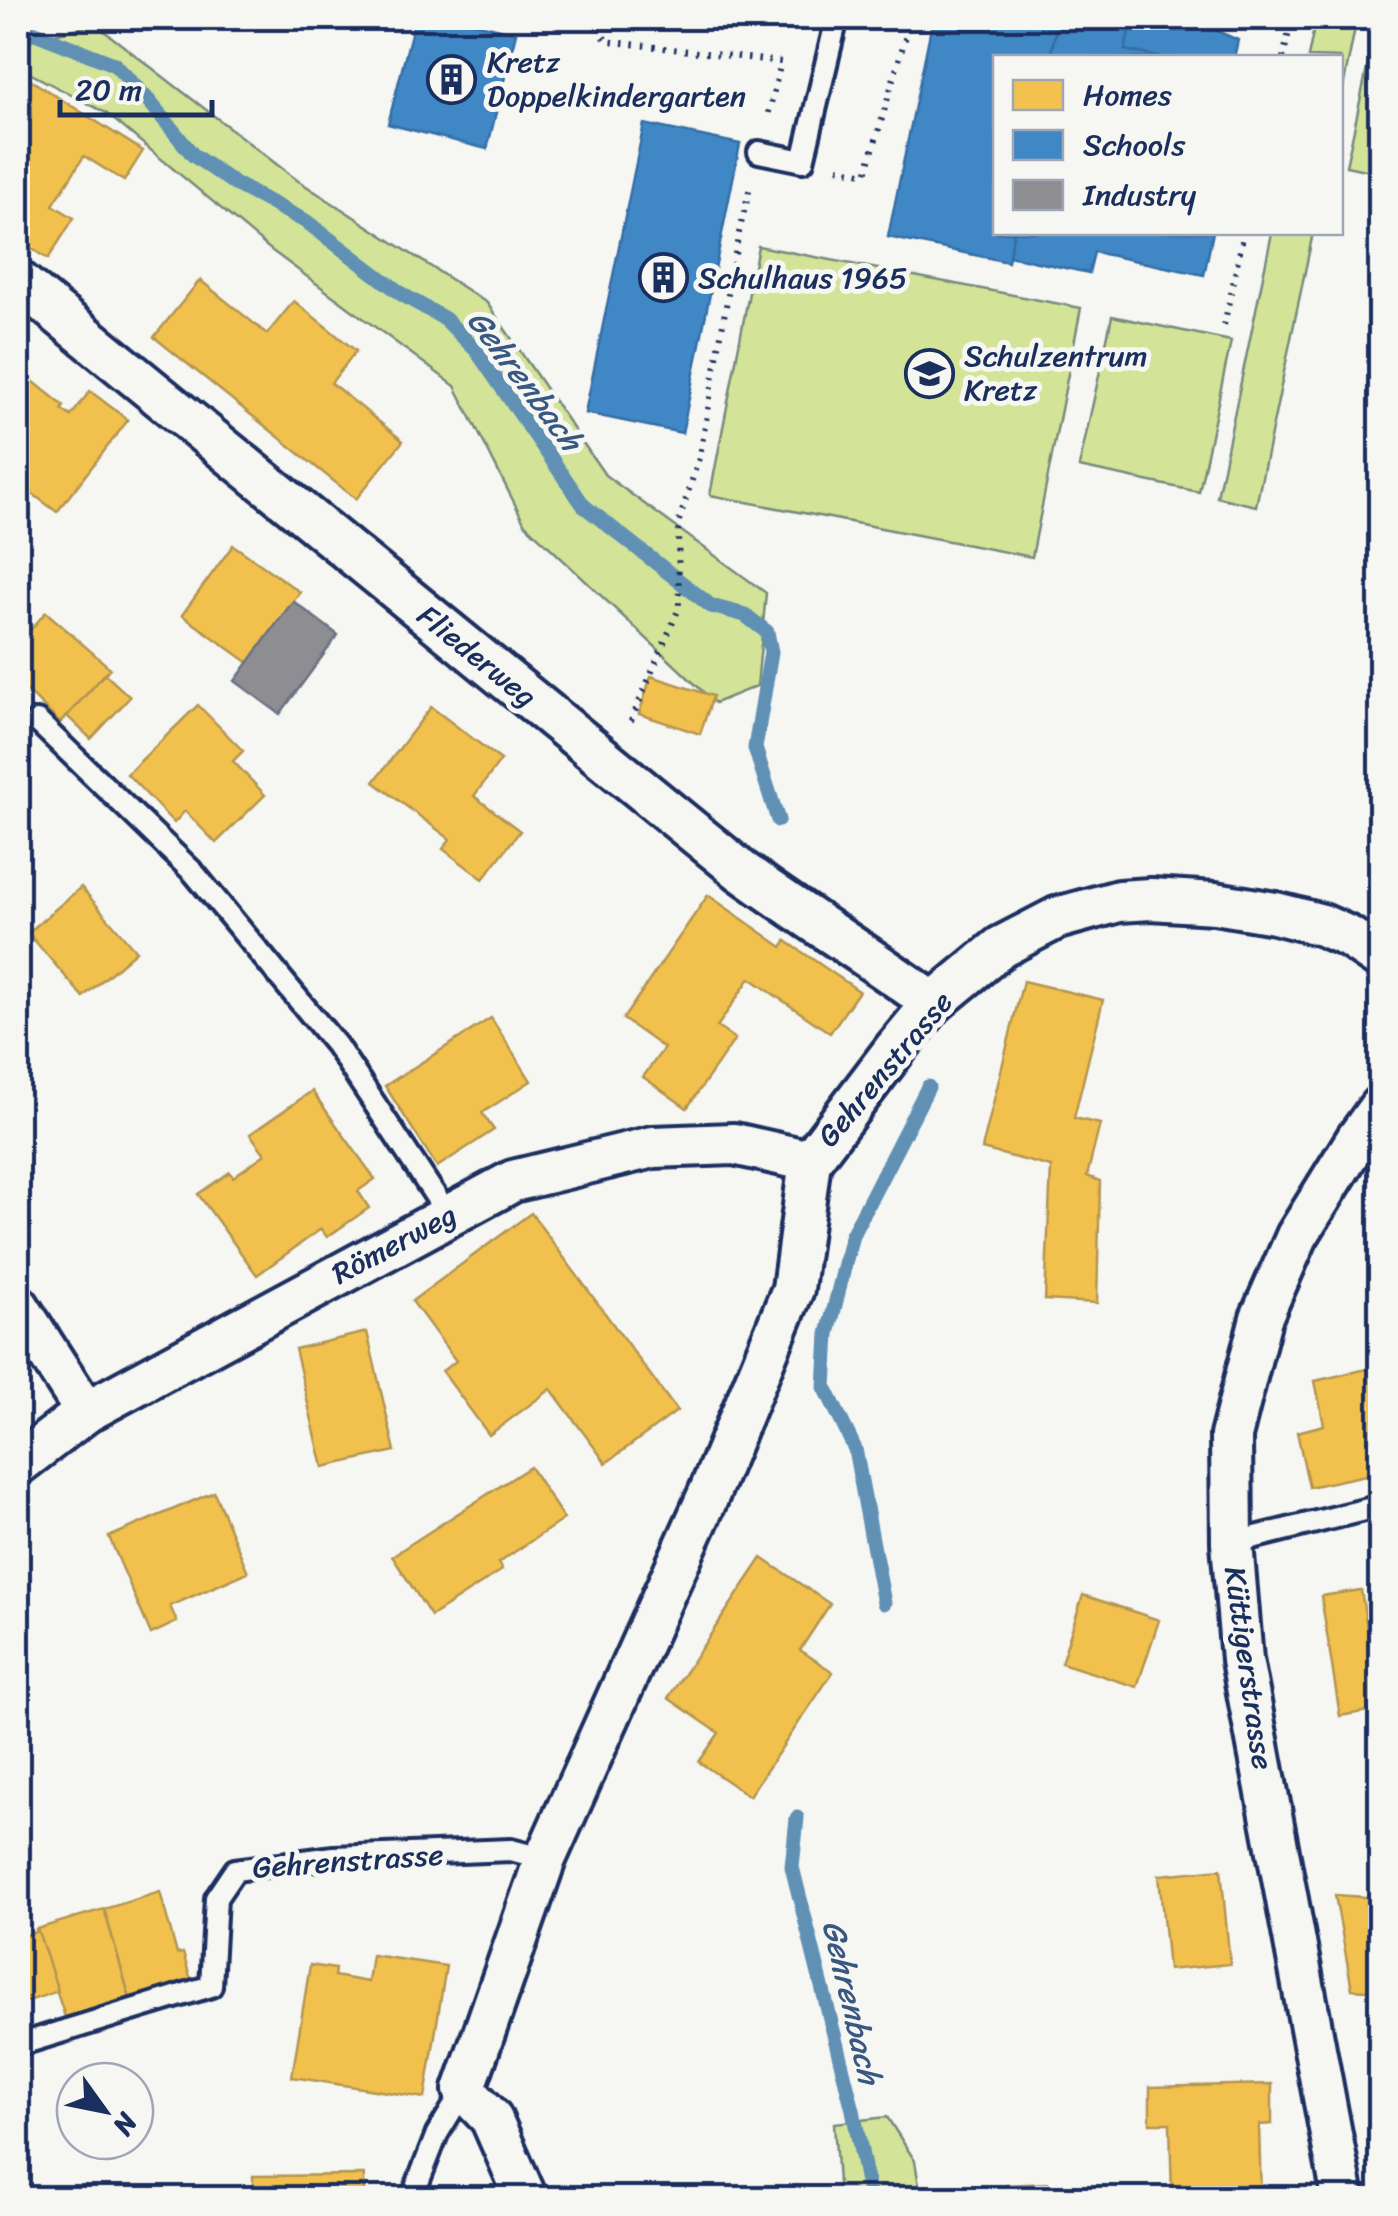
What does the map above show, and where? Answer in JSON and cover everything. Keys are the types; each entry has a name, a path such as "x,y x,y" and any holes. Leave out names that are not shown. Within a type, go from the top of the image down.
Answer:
{"street":[{"name":"Fliederweg","path":"22,295 740,870 933,1004"},
{"name":"Gehrenstrasse","path":"464,2090 544,1859 708,1496 793,1289 810,1160 933,1004 988,957 1028,931 1072,913 1119,901 1151,898 1275,913 1322,925 1380,958"},
{"name":"Küttigerstrasse","path":"1343,2198 1242,1660 1232,1543 1231,1436 1261,1318 1298,1236 1356,1139 1380,1108"},
{"name":"Römerweg","path":"18,1464 86,1412 513,1181 653,1146 734,1144 810,1160"},
{"path":"18,1306 86,1412"},
{"path":"464,2090 491,2118 526,2198"}],"lane":[{"path":"759,152 803,160 836,18"},
{"path":"38,721 194,874 336,1045 448,1214"},
{"path":"1232,1543 1380,1506"},
{"name":"Gehrenstrasse","path":"18,2045 211,1986 216,1898 234,1870 334,1857 511,1850 544,1859"},
{"path":"412,2198 437,2134 464,2090"}],"path":[{"path":"594,18 606,41 781,62 735,255 700,455 678,524 679,608 612,766"},
{"path":"803,160 866,174 911,18"},
{"path":"1284,55 1292,18"},
{"path":"1224,326 1243,235"}],"green space":[{"path":"1316,18 1357,18 1343,88 1343,55 1308,55"},
{"path":"1380,18 1380,173 1346,166"},
{"path":"95,24 297,180 487,303 605,475 766,593 757,686 715,703 525,524 455,386 271,250 106,113 18,67 18,43"},
{"path":"1272,235 1313,235 1256,506 1217,497"},
{"path":"758,246 1081,308 1032,557 710,495"},
{"path":"1112,316 1231,341 1199,492 1079,467"},
{"path":"887,2117 915,2161 921,2198 839,2198 834,2123"}],"building: Homes":[{"path":"21,74 143,151 124,181 84,156 53,205 74,218 48,259 18,240"},
{"path":"200,280 267,334 294,301 356,351 331,383 403,441 356,499 154,337"},
{"path":"29,378 71,416 90,391 128,420 57,512 18,483 18,393"},
{"path":"233,545 300,592 249,663 182,615"},
{"path":"46,612 110,668 60,723 18,682 18,644"},
{"path":"105,674 130,697 91,739 67,716"},
{"path":"651,676 713,696 700,734 639,714"},
{"path":"198,705 243,751 233,761 265,795 216,843 185,811 174,823 127,774"},
{"path":"431,707 501,760 474,796 520,831 483,879 443,849 450,839 374,782"},
{"path":"81,887 136,951 83,997 28,933"},
{"path":"708,895 782,947 786,941 859,991 830,1033 750,978 717,1027 735,1039 687,1108 643,1077 664,1048 623,1019"},
{"path":"1023,981 1103,1000 1074,1118 1100,1124 1087,1176 1100,1181 1097,1303 1045,1300 1051,1167 982,1149"},
{"path":"491,1018 531,1081 482,1113 494,1130 437,1167 385,1086"},
{"path":"312,1091 375,1179 358,1191 369,1208 327,1237 321,1229 257,1275 198,1194 230,1172 233,1177 265,1154 250,1134"},
{"path":"531,1213 677,1411 606,1463 551,1389 489,1435 442,1371 456,1361 412,1301"},
{"path":"367,1332 395,1451 323,1467 295,1349"},
{"path":"1380,1366 1380,1472 1309,1487 1297,1432 1324,1425 1315,1381"},
{"path":"530,1467 564,1519 498,1563 502,1570 431,1616 392,1556"},
{"path":"214,1492 248,1572 170,1606 177,1622 151,1634 109,1537"},
{"path":"762,1558 830,1604 800,1650 833,1672 749,1796 699,1762 719,1733 668,1698"},
{"path":"1361,1590 1370,1646 1380,1645 1380,1709 1340,1716 1321,1596"},
{"path":"1083,1595 1159,1620 1137,1687 1061,1663"},
{"path":"1221,1869 1230,1964 1168,1970 1159,1875"},
{"path":"160,1892 177,1954 183,1953 191,1980 130,1999 104,1909"},
{"path":"1335,1895 1380,1898 1380,1991 1352,1989"},
{"path":"104,1909 130,1999 65,2017 36,1929"},
{"path":"38,1931 58,1991 26,2002 18,1974 18,1938"},
{"path":"372,1955 446,1966 425,2098 292,2077 310,1965 335,1969 334,1976 368,1982"},
{"path":"1272,2084 1272,2124 1259,2125 1261,2198 1172,2198 1170,2123 1150,2123 1150,2087"},
{"path":"364,2175 364,2198 253,2198 253,2176"},
{"path":"1048,2183 1049,2198 1007,2198 1007,2185"}],"building: Schools":[{"name":"Kretz Doppelkindergarten","path":"415,18 455,18 516,33 487,149 388,124"},
{"path":"933,18 1058,20 1051,55 993,55 993,235 1013,235 1008,262 888,237"},
{"path":"1047,18 1132,18 1125,50 1149,55 1051,55 1058,20"},
{"path":"1132,18 1187,18 1238,40 1235,55 1149,55 1125,50"},
{"name":"Schulhaus 1965","path":"644,124 740,144 682,433 585,413"},
{"path":"1013,235 1212,235 1204,275 1094,252 1089,273 1009,256"}],"building: Industry":[{"path":"293,601 338,635 280,714 235,681"}],"waterway":[{"name":"Gehrenbach","path":"25,29 114,64 193,155 235,184 307,222 403,295 445,319 476,350 584,506 711,606 745,615 767,632 771,652 755,748 778,820"},
{"name":"Gehrenbach","path":"884,1603 855,1449 825,1387 828,1334 852,1235 928,1087"},
{"name":"Gehrenbach","path":"797,1818 792,1867 853,2110 870,2198"}],"place":[{"name":"Kretz Doppelkindergarten","path":"452,79"},
{"name":"Schulhaus 1965","path":"663,278"},
{"name":"Schulzentrum Kretz","path":"929,373"}]}
